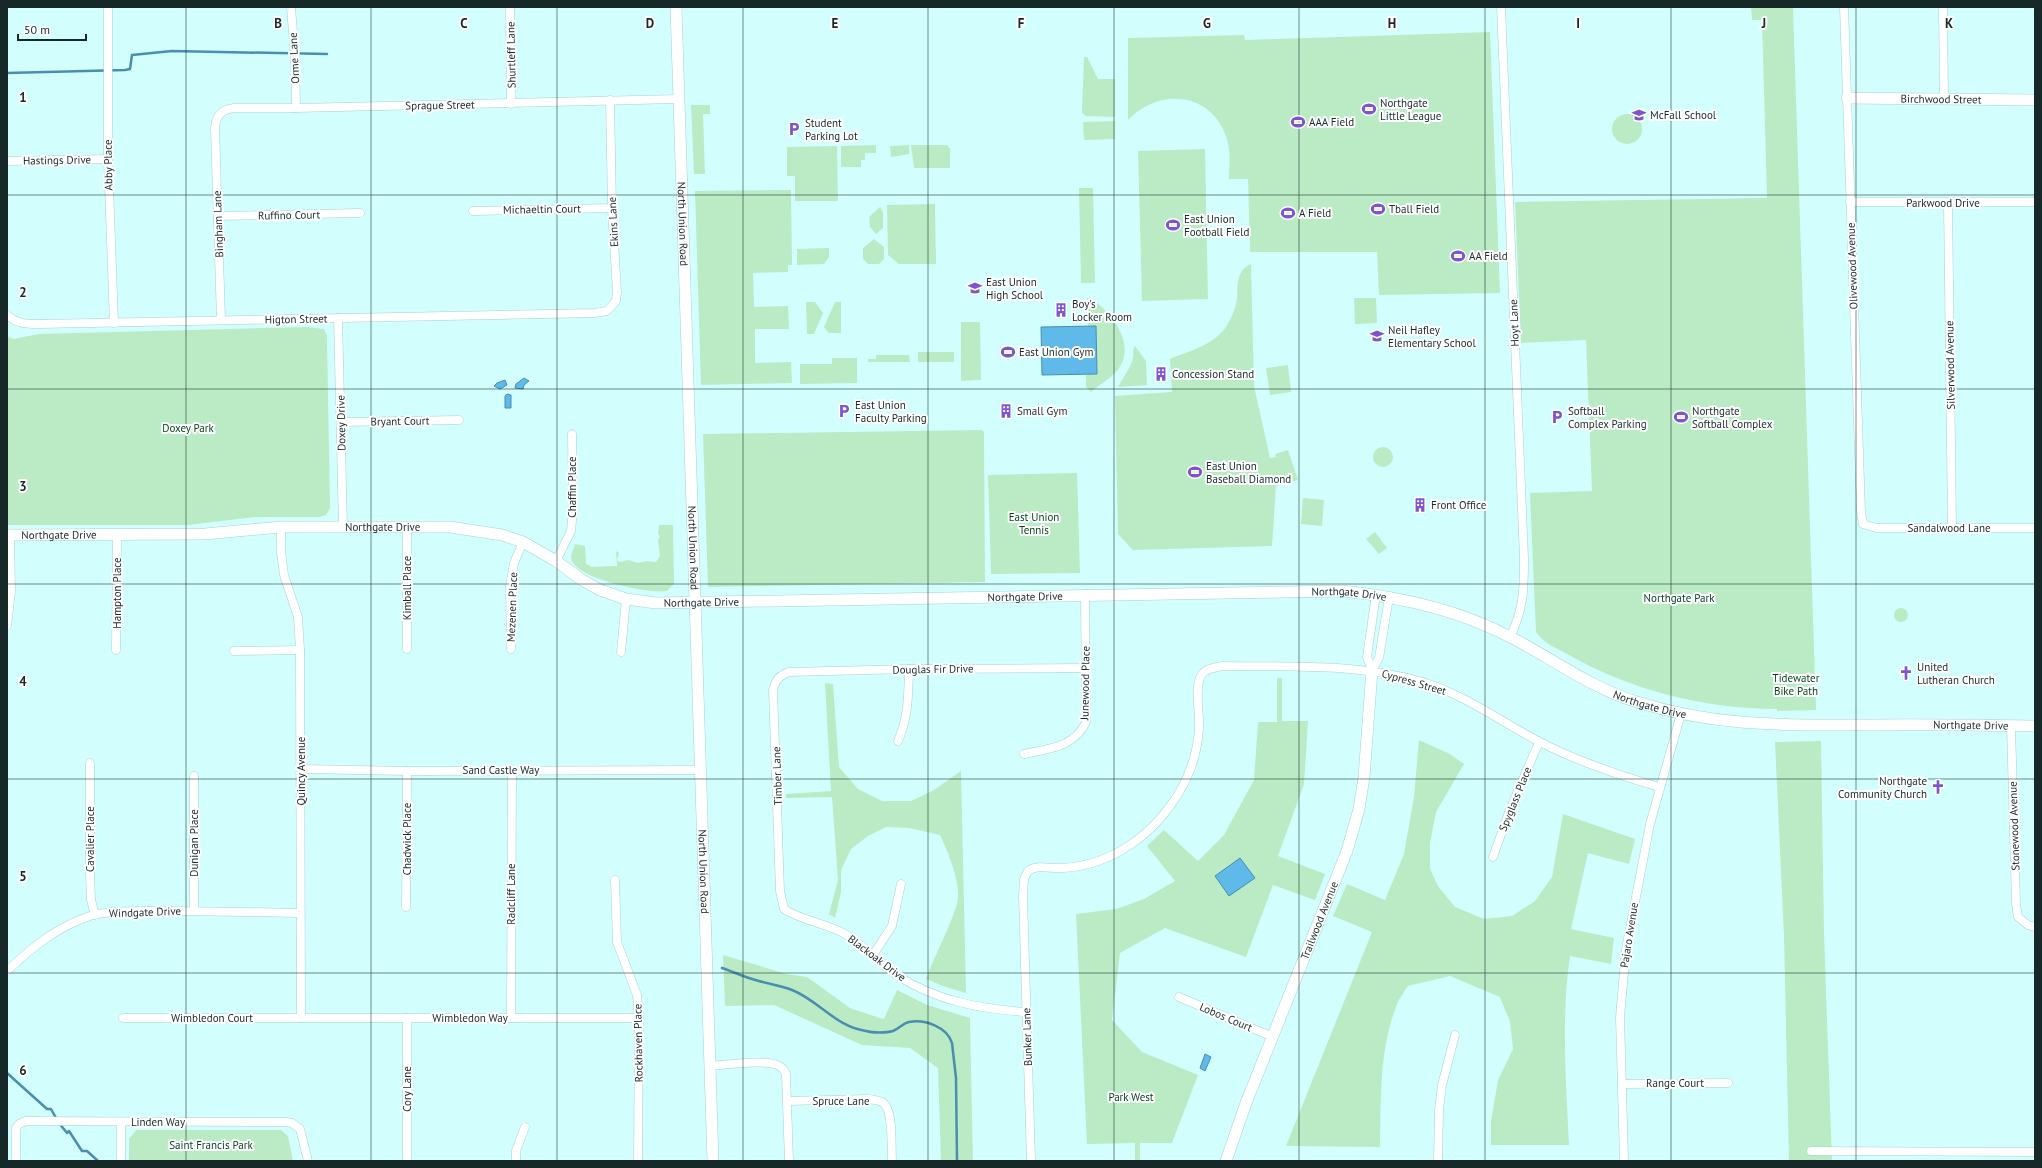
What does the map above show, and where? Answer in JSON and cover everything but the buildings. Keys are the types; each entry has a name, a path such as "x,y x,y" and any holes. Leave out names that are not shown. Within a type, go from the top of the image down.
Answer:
{"street":[{"name":"Abby Place","path":"108,7 108,158 114,323"},
{"name":"Orme Lane","path":"291,7 295,58 296,108"},
{"name":"Shurtleff Lane","path":"510,7 511,104"},
{"name":"North Union Road","path":"676,7 713,1161"},
{"name":"Hoyt Lane","path":"1500,7 1524,558 1523,601 1521,612 1510,637"},
{"name":"Olivewood Avenue","path":"1844,7 1861,512 1863,524"},
{"path":"1944,7 1944,100"},
{"name":"Birchwood Street","path":"1847,98 2035,100"},
{"name":"Sprague Street","path":"215,128 218,115 223,110 234,108 511,104 678,99"},
{"name":"Ekins Lane","path":"579,313 607,311 616,301 612,208 610,100"},
{"name":"Bingham Lane","path":"215,128 220,320"},
{"name":"Hastings Drive","path":"7,161 108,158"},
{"name":"Parkwood Drive","path":"1850,202 2035,202"},
{"name":"Silverwood Avenue","path":"1948,203 1952,527"},
{"name":"Michaeltin Court","path":"473,211 612,208"},
{"name":"Ruffino Court","path":"218,216 360,213"},
{"name":"Higton Street","path":"10,318 20,323 40,324 579,313"},
{"name":"Doxey Drive","path":"338,318 342,422 343,528"},
{"name":"Bryant Court","path":"342,422 459,420"},
{"name":"Chaffin Place","path":"556,561 571,531 573,510 572,434"},
{"name":"Sandalwood Lane","path":"1863,524 1876,528 2035,528"},
{"name":"Northgate Drive","path":"8,535 117,536 205,534 281,527 450,527 502,535 523,542 556,561 582,580 600,590 626,599 656,603 1085,594 1343,591 1376,594 1417,602 1461,616 1510,637 1596,685 1635,702 1681,714 1730,722 1775,726 2035,726"},
{"name":"Quincy Avenue","path":"281,527 281,552 284,575 298,616 300,650 301,1018"},
{"name":"Kimball Place","path":"407,528 407,649"},
{"path":"7,626 11,591 8,535"},
{"name":"Hampton Place","path":"116,650 117,536"},
{"name":"Mezenen Place","path":"511,650 510,586 514,563 523,542"},
{"name":"Junewood Place","path":"1024,754 1046,750 1067,743 1082,730 1086,722 1085,594"},
{"name":"Trailwood Avenue","path":"1226,1161 1246,1103 1347,851 1357,816 1364,777 1372,670 1367,657 1376,594"},
{"name":"Trailwood Avenue","path":"1372,670 1379,658 1389,596"},
{"path":"621,652 626,599"},
{"path":"234,650 300,650"},
{"name":"Cypress Street","path":"1023,912 1024,879 1031,869 1064,868 1084,865 1106,858 1139,840 1162,817 1186,780 1194,757 1199,727 1198,683 1200,677 1208,669 1222,666 1346,668 1372,670 1423,683 1452,693 1539,742 1613,774 1659,787"},
{"name":"Douglas Fir Drive","path":"780,675 789,672 909,669 1086,668"},
{"path":"898,741 905,725 908,710 909,669"},
{"name":"Timber Lane","path":"780,675 776,680 773,690 780,878"},
{"name":"Pajaro Avenue","path":"1624,1161 1620,1017 1627,942 1659,787 1681,714"},
{"name":"Stonewood Avenue","path":"2011,726 2016,904 2018,917 2024,923 2035,927"},
{"name":"Spyglass Place","path":"1493,857 1509,812 1539,742"},
{"name":"Cavalier Place","path":"90,763 90,874 91,900 95,915"},
{"name":"Sand Castle Way","path":"301,769 407,771 701,770"},
{"name":"Radcliff Lane","path":"510,1018 512,770"},
{"name":"Chadwick Place","path":"406,907 407,771"},
{"name":"Dunigan Place","path":"194,776 194,911"},
{"name":"Blackoak Drive","path":"780,878 781,903 784,909 793,915 833,927 847,935 898,975 923,990 958,1003 996,1010 1026,1012"},
{"name":"Rockhaven Place","path":"615,880 617,942 637,995 639,1018 638,1161"},
{"path":"873,955 892,926 901,884"},
{"name":"Windgate Drive","path":"7,971 38,942 62,928 95,915 130,911 300,913"},
{"name":"Bunker Lane","path":"1023,912 1031,1161"},
{"name":"Lobos Court","path":"1179,998 1273,1037"},
{"name":"Wimbledon Court","path":"123,1018 301,1018"},
{"name":"Wimbledon Way","path":"301,1018 639,1018"},
{"name":"Cory Lane","path":"407,1018 407,1161"},
{"path":"1438,1161 1439,1110 1446,1066 1455,1035"},
{"path":"710,1066 768,1063 780,1066 784,1069 786,1074 789,1161"},
{"name":"Range Court","path":"1622,1084 1728,1083"},
{"name":"Spruce Lane","path":"787,1101 869,1100 882,1102 887,1107 890,1115 892,1161"},
{"name":"Linden Way","path":"16,1161 15,1134 19,1124 26,1122 292,1123 300,1129 302,1133 308,1161"},
{"path":"121,1122 121,1161"},
{"path":"516,1161 516,1151 525,1127"},
{"path":"1811,1151 2035,1152"}],"green space":[{"path":"1751,7 1793,7 1816,710 1777,711 1777,709 1722,705 1668,695 1616,678 1591,667 1550,645 1536,632 1530,493 1592,491 1586,340 1521,343 1515,202 1767,198 1762,20 1752,20"},
{"name":"Northgate Little League","path":"1490,32 1500,293 1379,295 1377,252 1250,252 1248,179 1229,179 1229,146 1226,136 1218,121 1208,110 1196,103 1182,99 1168,99 1154,103 1140,110 1128,120 1128,38 1244,35 1245,40"},
{"path":"1084,57 1087,57 1098,79 1115,79 1115,117 1086,116 1082,113"},
{"path":"691,105 710,105 710,114 703,114 705,174 694,174"},
{"path":"1627,114 1637,119 1642,129 1637,139 1627,144 1617,139 1612,129 1617,119"},
{"path":"1115,121 1115,139 1084,140 1083,122"},
{"path":"876,145 876,153 865,153 865,160 861,160 861,167 841,167 841,146"},
{"path":"909,145 909,154 891,157 890,146"},
{"path":"911,145 947,145 950,149 950,168 914,168"},
{"path":"837,146 838,201 795,201 795,176 787,176 787,147"},
{"name":"East Union Football Field","path":"1205,149 1208,299 1142,301 1138,151"},
{"path":"1079,188 1093,188 1095,283 1081,283"},
{"path":"791,190 792,265 788,265 788,272 753,273 754,307 788,306 789,329 755,329 755,363 791,362 792,383 701,385 695,191"},
{"path":"935,204 936,264 899,264 888,255 887,205"},
{"path":"880,207 883,212 883,228 876,234 870,227 869,217"},
{"path":"874,239 884,247 884,259 879,264 868,264 863,259 863,248"},
{"path":"829,248 829,257 824,264 797,265 797,249"},
{"name":"East Union Baseball Diamond","path":"1251,264 1254,386 1270,458 1276,457 1275,454 1288,450 1298,480 1276,486 1272,546 1133,550 1118,534 1115,396 1172,392 1170,359 1208,343 1226,327 1236,306 1240,274"},
{"path":"1087,298 1093,300 1105,310 1114,321 1122,335 1125,351 1124,358 1115,373 1091,392 1086,387 1086,374 1096,374 1096,326 1088,326"},
{"path":"1354,298 1376,298 1377,323 1355,324"},
{"path":"806,302 815,302 823,313 814,334 807,334"},
{"path":"835,302 841,302 841,333 829,333 824,327"},
{"path":"961,322 980,322 981,380 961,381"},
{"name":"Doxey Park","path":"306,327 324,329 327,336 330,508 326,515 319,517 255,517 188,525 7,525 7,336 13,339 39,334"},
{"path":"1135,346 1146,361 1147,385 1118,387 1132,362"},
{"path":"918,352 954,352 954,362 918,362"},
{"path":"876,355 909,355 910,362 868,362 868,359 876,359"},
{"path":"832,358 857,358 857,383 800,384 800,364 832,364"},
{"path":"1288,365 1291,392 1270,395 1266,368"},
{"path":"981,430 984,432 985,582 708,587 703,434"},
{"path":"1383,447 1390,450 1393,457 1390,464 1383,467 1376,464 1373,457 1376,450"},
{"name":"East Union Tennis","path":"1077,473 1080,573 991,574 988,475"},
{"path":"1303,498 1324,500 1322,526 1301,524"},
{"path":"659,525 673,525 674,584 667,591 631,588 601,580 578,568 571,559 575,544 585,546 586,564 592,567 617,566 616,551 619,553 617,560 619,562 629,560 638,563 646,561 656,562 660,556 658,541 660,536 658,534"},
{"path":"1375,532 1387,548 1379,554 1366,539"},
{"path":"1901,608 1906,610 1908,615 1906,620 1901,622 1896,620 1894,615 1896,610"},
{"name":"Park West","path":"1277,678 1282,678 1282,721 1308,721 1304,784 1278,856 1325,874 1315,900 1273,885 1246,957 1165,928 1120,953 1112,1020 1142,1052 1198,1075 1172,1143 1140,1143 1140,1161 1135,1161 1135,1143 1087,1144 1076,914 1116,909 1144,899 1175,881 1147,846 1164,830 1198,861 1224,835 1254,780 1258,722 1277,722"},
{"path":"825,683 833,684 839,767 858,789 882,801 911,801 934,790 961,771 966,993 926,979 954,913 958,896 956,878 947,850 940,835 909,828 886,827 868,836 851,849 841,870 841,892 835,918 829,914 838,880 832,797 786,798 786,794 831,791"},
{"path":"1419,740 1450,754 1464,764 1436,812 1430,843 1430,869 1438,886 1455,907 1484,919 1512,916 1535,901 1552,877 1563,814 1635,839 1629,864 1588,853 1571,929 1614,938 1611,964 1570,956 1567,979 1565,1026 1569,1145 1491,1145 1491,1121 1498,1080 1513,1049 1510,1022 1500,997 1450,976 1408,986 1397,1004 1386,1041 1382,1076 1380,1147 1286,1146 1372,932 1333,916 1347,884 1385,900 1404,854 1414,797"},
{"path":"1821,741 1824,933 1832,1161 1789,1161 1784,937 1775,742"},
{"path":"723,955 786,974 807,977 850,1008 880,1018 884,1019 897,990 927,1005 970,1018 973,1161 941,1161 938,1068 910,1048 862,1045 774,1005 725,1006"},
{"name":"Saint Francis Park","path":"136,1130 281,1130 288,1136 293,1161 129,1161 129,1139"}],"water":[{"path":"1096,326 1097,374 1042,375 1041,327"},
{"path":"524,378 529,381 524,385 523,389 515,388 516,384"},
{"path":"505,380 507,385 500,389 494,386 497,383"},
{"path":"507,394 511,395 511,408 505,408 505,396"},
{"path":"1240,858 1255,878 1229,896 1215,876"},
{"path":"1205,1054 1211,1057 1205,1071 1200,1068"}],"waterway":[{"path":"7,73 125,70 130,69 132,55 172,51 327,54"},
{"path":"722,968 801,994 836,1019 855,1028 872,1032 887,1032 893,1031 907,1023 915,1021 935,1025 945,1033 952,1043 956,1078 957,1161"},
{"path":"7,1073 47,1109 51,1109 56,1118"},
{"path":"59,1123 67,1133 69,1131 82,1151 87,1151 98,1161"}],"place":[{"name":"Northgate Little League","path":"1369,109"},
{"name":"McFall School","path":"1639,115"},
{"name":"AAA Field","path":"1298,122"},
{"name":"Student Parking Lot","path":"794,129"},
{"name":"Tball Field","path":"1378,209"},
{"name":"A Field","path":"1288,213"},
{"name":"East Union Football Field","path":"1173,225"},
{"name":"AA Field","path":"1458,256"},
{"name":"East Union High School","path":"975,288"},
{"name":"Boy's Locker Room","path":"1061,310"},
{"name":"Neil Hafley Elementary School","path":"1377,336"},
{"name":"East Union Gym","path":"1008,352"},
{"name":"Concession Stand","path":"1161,374"},
{"name":"East Union Faculty Parking","path":"844,411"},
{"name":"Small Gym","path":"1006,411"},
{"name":"Softball Complex Parking","path":"1557,417"},
{"name":"Northgate Softball Complex","path":"1681,417"},
{"name":"East Union Baseball Diamond","path":"1195,472"},
{"name":"Front Office","path":"1420,505"},
{"name":"United Lutheran Church","path":"1906,673"},
{"name":"Northgate Community Church","path":"1938,787"}],"park label":[{"name":"Northgate Park","path":"1679,598"},
{"name":"Tidewater Bike Path","path":"1796,684"}]}
